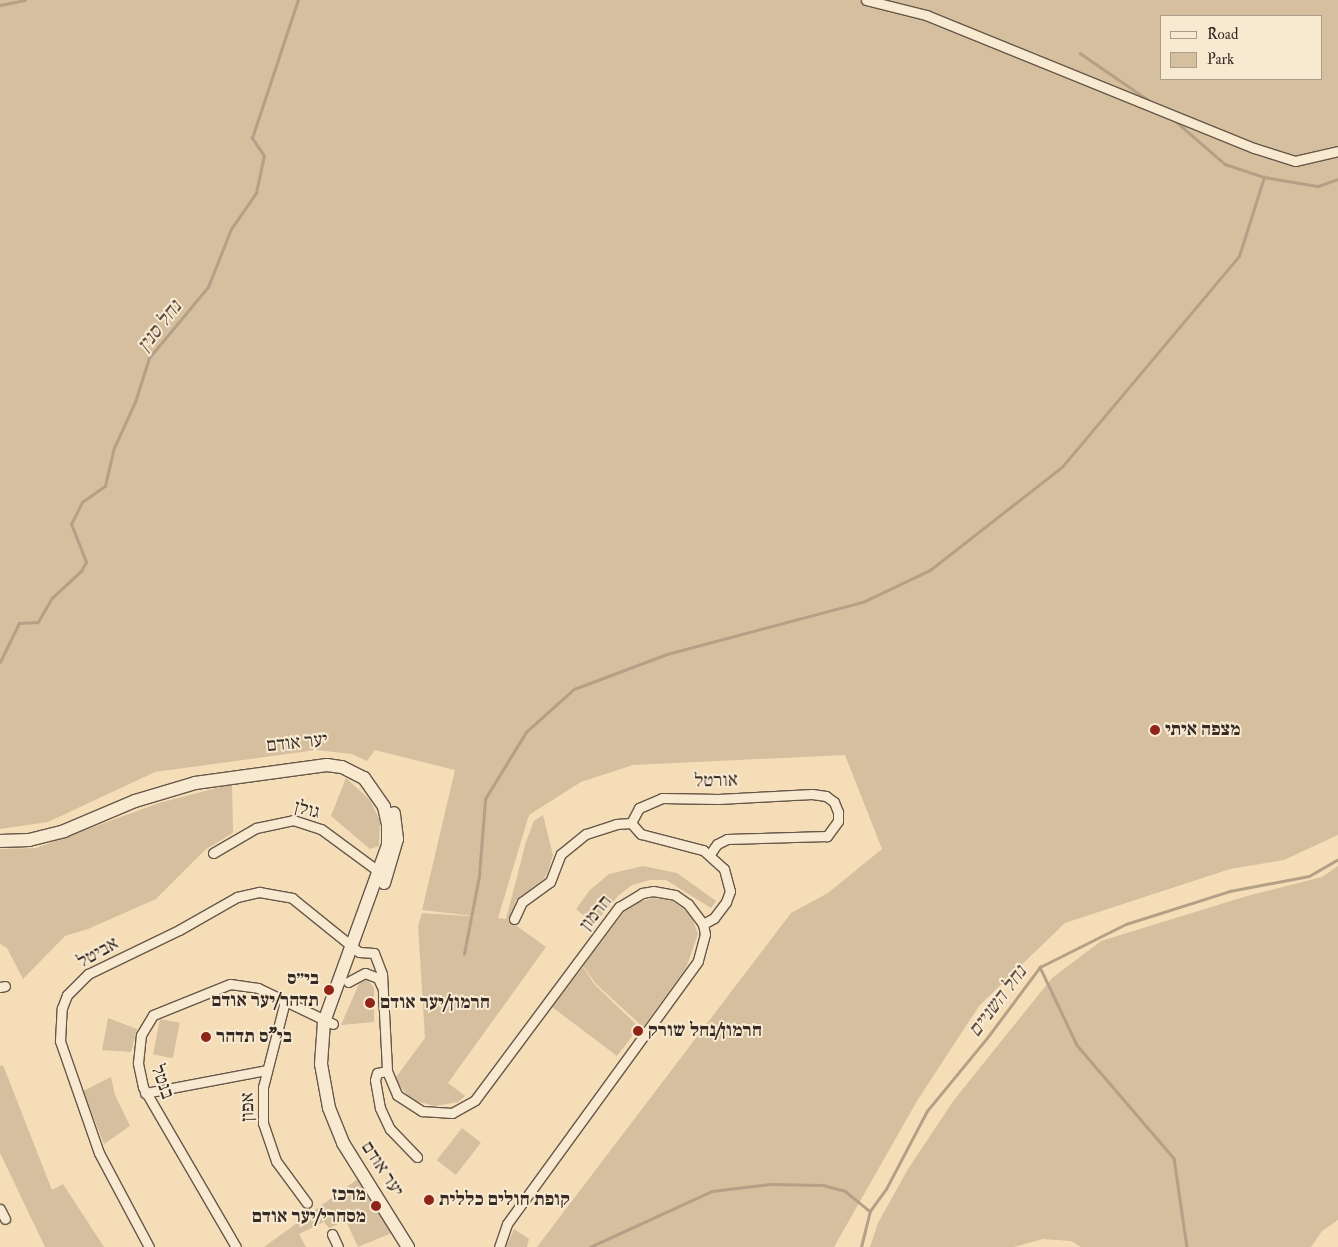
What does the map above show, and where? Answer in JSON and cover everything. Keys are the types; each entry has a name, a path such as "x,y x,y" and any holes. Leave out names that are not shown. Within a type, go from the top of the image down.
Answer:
{"street":[{"path":"866,0 926,15 1254,148 1295,161 1338,151"},
{"name":"יער אודם","path":"0,837 27,836 61,827 144,791 189,778 335,757 368,771 382,784 390,800 397,839 328,1023 329,1108 343,1143 408,1247"},
{"name":"יער אודם","path":"0,841 29,840 64,831 135,801 195,783 335,765 364,778 380,798 389,835 383,874"},
{"name":"אורטל","path":"631,823 640,808 662,798 718,799 812,794 826,796 834,802 838,812 834,830 827,836 727,839 717,844 710,854"},
{"name":"גולן","path":"213,852 256,828 293,820 322,829 383,874"},
{"path":"499,1247 507,1224 692,972 702,947 703,924 721,911 730,891 724,868 710,854 687,844 641,834 631,823 616,824 586,834 561,854 550,882 522,902 514,919"},
{"name":"חרמון","path":"356,950 374,953 382,974 387,1071 398,1095 408,1104 437,1113 464,1108 475,1100 619,907 630,898 653,891 675,895 698,914 703,924"},
{"name":"אביטל","path":"150,1247 100,1153 63,1052 60,1022 68,995 88,974 248,894 272,893 292,898 356,950"},
{"name":"יער אודם","path":"328,1023 348,982 356,950"},
{"path":"348,982 365,973 378,978 382,987"},
{"name":"בנטל","path":"236,1247 145,1093 139,1075 138,1049 141,1035 153,1015 230,984 248,985 328,1023"},
{"name":"אפון","path":"284,1001 267,1070 262,1104 268,1144 288,1181 307,1203"},
{"path":"145,1093 267,1070"},
{"path":"387,1071 377,1073 375,1080 380,1108 390,1129 417,1157"},
{"path":"0,1209 5,1219"},
{"path":"332,1234 338,1247"}],"green space":[{"path":"0,0 1338,0 1338,835 1284,860 1230,869 1065,923 979,1006 917,1101 834,1247 537,1247 791,913 828,893 882,849 845,755 633,765 581,782 529,815 498,918 506,919 526,842 534,821 543,815 553,855 544,879 516,900 510,921 546,947 448,1083 465,1096 458,1102 435,1106 412,1100 394,1080 425,1038 418,926 422,913 482,917 422,910 455,770 375,750 367,761 352,754 316,750 155,772 48,822 0,829"},
{"path":"346,778 370,800 380,821 379,846 370,849 331,816"},
{"path":"232,784 233,833 206,849 156,899 88,929 65,936 23,979 7,948 0,944 0,849 36,848 159,803"},
{"path":"643,866 677,873 716,901 711,908 666,880 650,880 632,885 619,895 594,924 576,909 590,890 609,874"},
{"path":"1338,866 1338,1220 1322,1231 1311,1247 1081,1247 1071,1241 1043,1239 1014,1247 870,1247 878,1223 908,1169 954,1100 1052,978 1101,941 1247,896 1322,877"},
{"path":"653,898 672,901 684,909 692,918 698,934 686,968 643,1027 596,984 583,966 624,912 634,904"},
{"path":"583,967 595,985 639,1027 617,1056 552,1007"},
{"path":"361,979 367,979 374,988 374,1022 341,1025"},
{"path":"108,1018 137,1029 131,1052 102,1050"},
{"path":"160,1019 180,1023 173,1058 153,1054"},
{"path":"3,1065 52,1190 63,1184 104,1247 45,1247 0,1153 0,1066"},
{"path":"111,1077 115,1095 130,1126 104,1144 83,1091"},
{"path":"462,1128 481,1143 456,1175 437,1160"},
{"path":"359,1178 394,1232 358,1247 346,1221 329,1228 324,1222 299,1234 306,1247 264,1247"},
{"path":"514,1229 529,1239 527,1247 506,1247"}],"waterway":[{"path":"0,5 25,0"},
{"name":"נחל סנין","path":"0,662 19,623 38,622 52,598 81,571 86,562 71,524 82,502 105,486 114,448 135,402 149,358 208,287 231,229 256,193 264,156 252,138 298,0"},
{"path":"1080,53 1151,102"},
{"path":"1173,119 1225,164 1264,177 1318,186 1338,179"},
{"path":"464,954 479,876 485,799 526,732 574,689 667,654 863,602 930,570 1062,467 1239,256 1264,177"},
{"name":"נחל השניים","path":"861,1247 870,1211 886,1189 927,1111 987,1038 1040,967 1126,924 1230,891 1309,876 1338,859"},
{"path":"1040,967 1077,1045 1174,1158 1187,1247"},
{"path":"590,1247 712,1191 771,1184 823,1185 845,1191 870,1211"}],"place":[{"name":"מצפה איתי","path":"1155,730"},
{"name":"בי״ס תדהר/יער אודם","path":"329,990"},
{"name":"חרמון/יער אודם","path":"370,1003"},
{"name":"חרמון/נחל שורק","path":"638,1031"},
{"name":"בי\"ס תדהר","path":"206,1037"},
{"name":"קופת חולים כללית","path":"429,1200"},
{"name":"מרכז מסחרי/יער אודם","path":"376,1206"}]}
